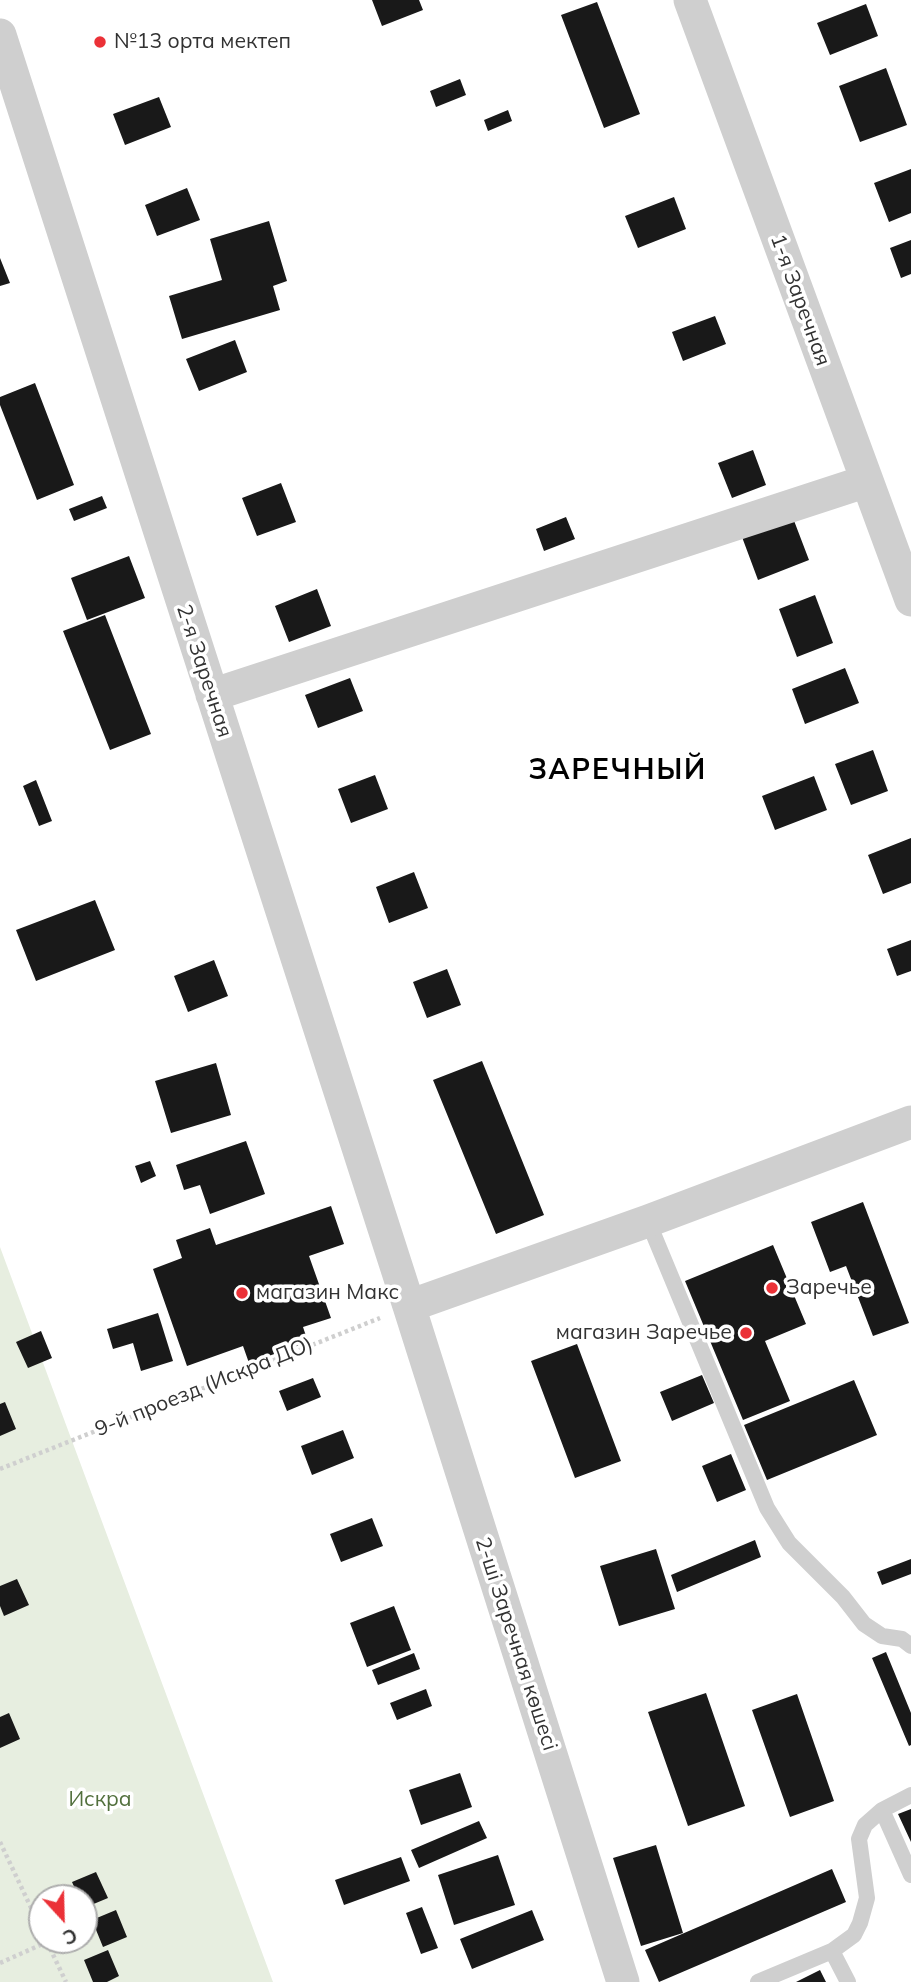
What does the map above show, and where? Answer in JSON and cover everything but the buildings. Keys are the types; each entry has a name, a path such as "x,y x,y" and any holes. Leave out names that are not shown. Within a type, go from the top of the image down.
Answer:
{"street":[{"name":"1-я Заречная","path":"690,0 911,600"},
{"name":"2-я Заречная","path":"0,36 409,1306"},
{"path":"212,695 867,481"},
{"path":"409,1306 648,1221 911,1122"},
{"name":"2-ші Заречная көшесі","path":"409,1306 623,1982"}],"lane":[{"path":"648,1221 767,1507 789,1543 843,1597 864,1624 882,1636 902,1639 911,1646"},
{"path":"758,1982 832,1951 854,1935 867,1898 859,1839 865,1825 882,1810 911,1795"},
{"path":"882,1810 911,1875"},
{"path":"832,1951 848,1982"}],"path":[{"name":"9-й проезд (Искра ДО)","path":"0,1469 409,1306"},
{"path":"0,1842 28,1901"},
{"path":"0,1963 28,1950"},
{"path":"53,1954 66,1982"}],"green space":[{"name":"Искра","path":"0,1247 273,1982 0,1982"}],"place":[{"name":"№13 орта мектеп","path":"100,42"},
{"name":"Заречье","path":"772,1288"},
{"name":"магазин Макс","path":"242,1293"},
{"name":"магазин Заречье","path":"746,1333"}],"district":[{"name":"ЗАРЕЧНЫЙ","path":"618,771"}]}
